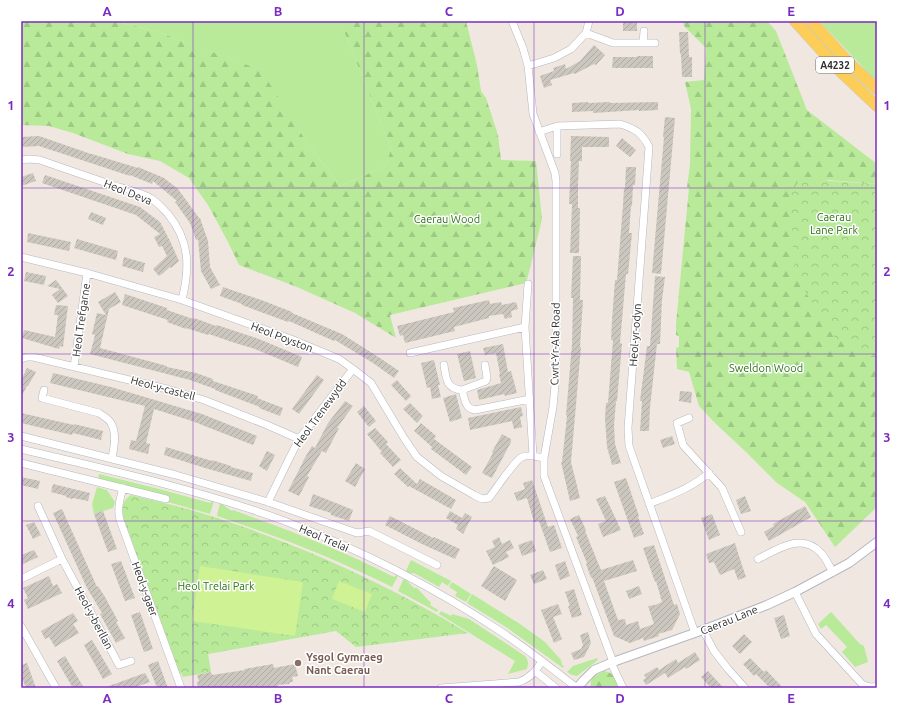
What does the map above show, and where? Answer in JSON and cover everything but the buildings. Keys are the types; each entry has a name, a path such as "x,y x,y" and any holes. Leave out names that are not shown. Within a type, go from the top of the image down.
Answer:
{"main road":[{"name":"A4232","path":"795,21 842,73 877,106"},
{"name":"A4232","path":"811,21 850,64 877,89"}],"street":[{"name":"Cwrt-Yr-Ala Road","path":"512,21 528,66 533,114 555,173 556,181 556,374 553,407 544,458 544,476 613,662"},
{"path":"528,66 554,58 571,49 586,33 589,21"},
{"path":"643,43 644,31"},
{"path":"586,33 613,43 655,43"},
{"name":"Heol-yr-odyn","path":"539,132 557,126 620,124 638,131 649,147 628,428 629,446 695,633"},
{"path":"557,126 557,154"},
{"name":"Heol Deva","path":"21,160 40,160 136,192 152,199 174,221 182,236 186,250 187,266 186,282 182,300"},
{"name":"Heol Poyston","path":"21,257 87,273 182,300 291,339 339,359 371,383 417,457 441,476 482,499 489,498 514,464 523,456 533,456"},
{"name":"Heol Trefgarne","path":"74,367 87,273"},
{"path":"528,284 525,327 533,456 544,458"},
{"path":"410,353 424,347 525,327"},
{"name":"Heol-y-castell","path":"21,359 33,357 167,388 204,400 300,439"},
{"path":"444,365 447,382 450,386 457,390 462,390 486,381 485,365"},
{"name":"Heol Trenewydd","path":"268,502 300,439 353,369"},
{"path":"44,390 42,398 99,413 108,420 111,423 114,432 112,458"},
{"path":"462,390 466,405 471,410 530,399"},
{"path":"689,418 677,423 683,444 722,488 741,532"},
{"name":"Heol Trelai","path":"21,436 176,475 268,502 354,532 358,533 369,531 437,565"},
{"name":"Heol Trelai","path":"21,448 161,483 218,499 281,520 374,559 436,592 493,627 542,661 577,688"},
{"path":"39,468 42,454"},
{"path":"21,463 166,499"},
{"path":"649,504 688,488 700,481 709,473"},
{"name":"Heol-y-gaer","path":"123,488 118,514 181,688"},
{"name":"Heol-y-berllan","path":"38,506 62,559 119,665 131,661"},
{"path":"758,559 787,545 798,542 811,544 822,553 833,572"},
{"name":"Caerau Lane","path":"577,688 594,670 703,630 767,605 795,592 849,563 877,542"},
{"path":"21,579 62,559"},
{"path":"795,592 816,634 862,684 872,688 877,686"},
{"path":"21,626 56,688"},
{"path":"703,630 714,651 746,688"},
{"path":"441,688 519,682 525,680 535,671 542,661"},
{"path":"613,662 623,688"},
{"path":"535,671 556,688"}],"green space":[{"name":"Caerau Wood","path":"21,21 114,21 158,32 261,70 306,141 340,186 386,166 391,148 340,21 466,21 477,65 481,91 486,98 498,135 501,160 536,161 542,219 526,283 390,315 396,338 355,313 297,287 239,265 208,205 189,178 160,161 128,154 73,133 49,126 21,125"},
{"path":"114,21 340,21 391,148 386,166 340,186 306,141 259,70 158,32"},
{"name":"Sweldon Wood","path":"683,21 767,21 776,31 807,110 877,164 877,184 827,180 867,356 877,355 877,507 835,547 805,502 777,483 699,406 689,372 677,369 676,348 679,347 679,336 676,335 676,324 690,165 691,109 685,82 704,80 706,48 684,26"},
{"path":"819,21 877,21 877,82"},
{"name":"Caerau Lane Park","path":"800,179 877,184 877,355 867,356 835,338 795,276 790,194"},
{"path":"99,474 210,503 214,501 210,514 168,502 169,496 98,479"},
{"path":"97,487 107,490 115,502 113,508 94,514 92,504"},
{"name":"Heol Trelai Park","path":"131,495 214,517 280,540 376,582 468,633 356,647 336,631 208,654 211,672 183,677 181,673 180,674 122,514 124,503"},
{"path":"220,503 232,511 233,510 315,541 394,577 396,575 398,576 392,587 306,548 217,516"},
{"path":"411,560 451,581 448,586 442,582 439,587 414,573 405,573"},
{"path":"200,566 303,582 295,636 192,621"},
{"path":"404,578 414,588 417,588 431,603 430,605 438,610 437,612 398,591"},
{"path":"339,581 372,594 365,612 332,599"},
{"path":"452,582 471,594 466,602 455,596 457,592 449,587"},
{"path":"472,594 520,624 545,642 561,660 562,665 564,666 563,668 506,627 467,603"},
{"path":"441,611 451,616 452,614 469,619 525,656 528,663 527,669 508,674 515,661 439,614"},
{"path":"831,612 860,644 864,646 868,662 855,667 842,652 847,647 826,625 821,629 818,624"},
{"path":"597,658 598,660 577,676 567,672 573,666"},
{"path":"604,671 613,675 622,688 591,688 592,679"}],"place":[{"name":"Ysgol Gymraeg Nant Caerau","path":"298,663"}]}
